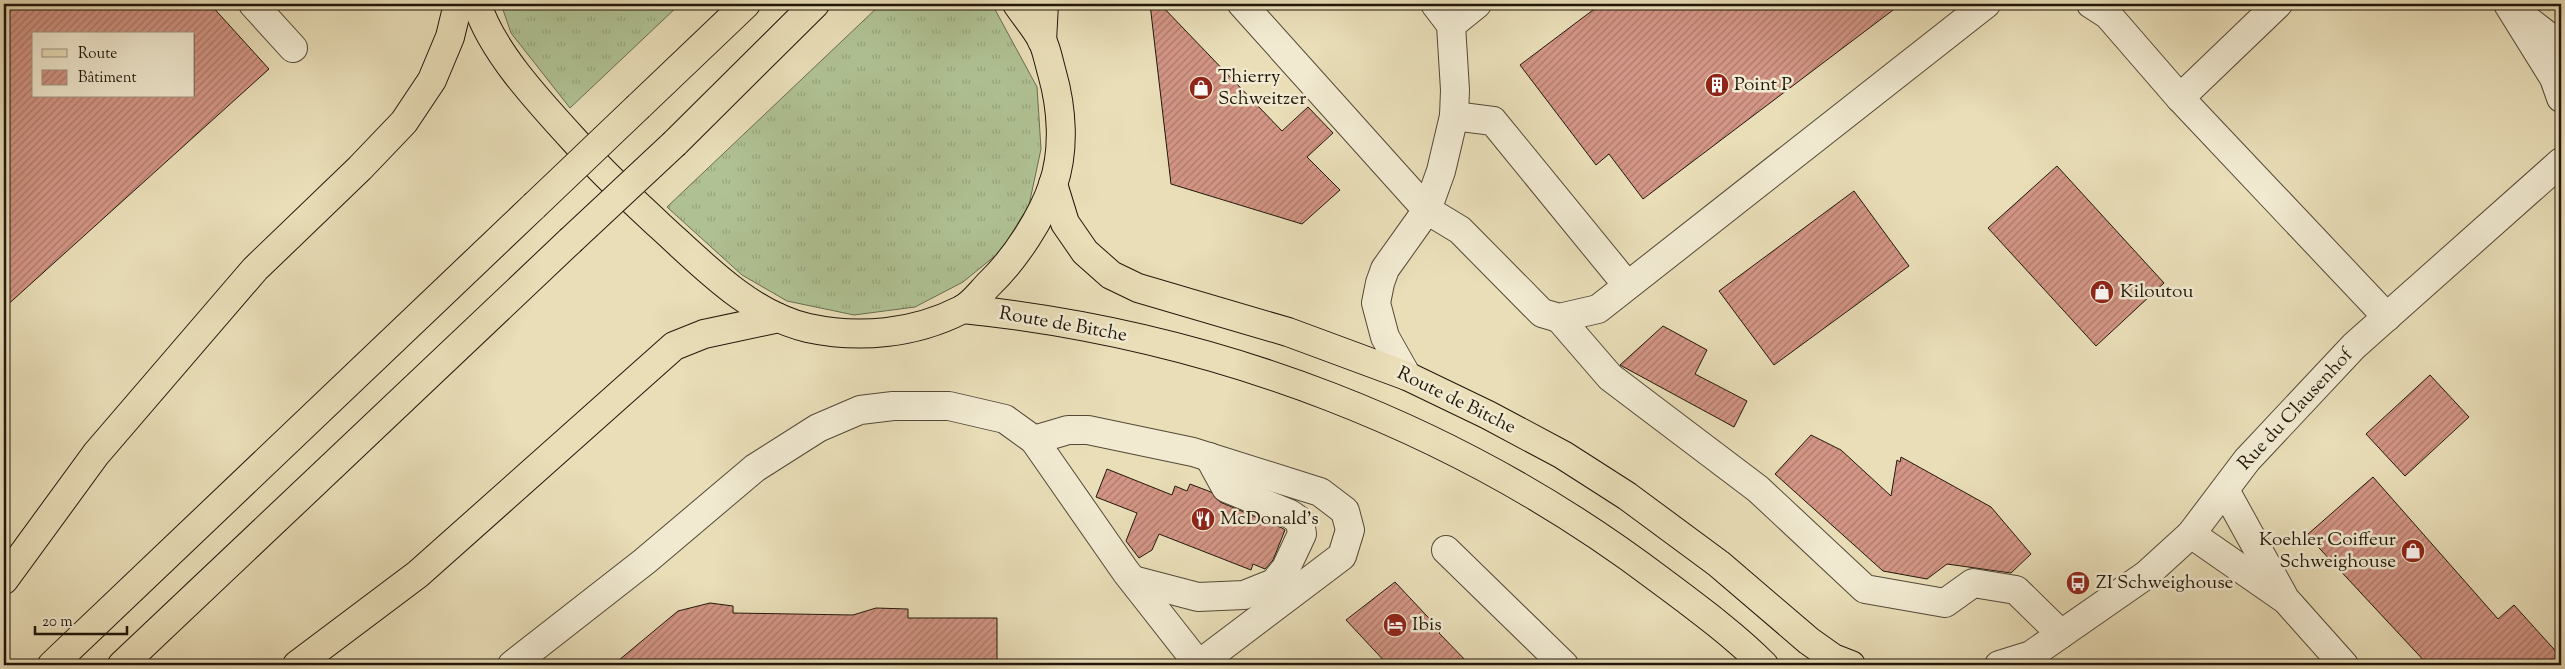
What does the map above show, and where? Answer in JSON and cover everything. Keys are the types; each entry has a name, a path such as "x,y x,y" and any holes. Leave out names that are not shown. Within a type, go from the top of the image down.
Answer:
{"main road":[{"path":"4,580 96,454 255,269 360,168 404,122 432,80 450,37 458,4"},
{"path":"477,4 480,14 501,52 544,106 608,178 712,273 747,299 779,318 807,328 840,333 875,334 907,330 963,310 1007,267 1033,226 1053,184 1061,135 1058,97 1042,41 1017,4"},
{"path":"52,665 746,4"},
{"path":"122,665 570,240 675,143 815,4"},
{"path":"1042,41 1044,4"},
{"name":"Route de Bitche","path":"1053,184 1065,223 1084,252 1111,275 1138,288 1288,332 1407,376 1488,414 1563,455 1627,496 1720,564 1809,641 1833,658 1852,665"},
{"name":"Route de Bitche","path":"963,310 1032,318 1178,348 1272,375 1391,421 1499,474 1572,518 1632,558 1688,601 1764,665"},
{"path":"297,665 410,580 674,346 704,334 779,318"}],"street":[{"path":"254,4 293,48"},
{"path":"1242,4 1427,210 1460,230 1542,313 1560,318 1598,309 1986,4"},
{"path":"1407,376 1385,337 1376,303 1385,268 1427,210 1441,171 1455,103 1451,25 1435,4"},
{"path":"1451,25 1477,4"},
{"path":"2091,4 2108,15 2180,98 2387,317"},
{"path":"2180,98 2278,4"},
{"path":"2508,4 2561,46"},
{"path":"2508,4 2554,78 2561,98"},
{"path":"1455,103 1493,121 1627,285"},
{"name":"Rue du Clausenhof","path":"1999,665 2028,660 2061,634 2146,576 2191,534 2254,453 2354,346 2561,162"},
{"path":"1560,318 1610,377 1758,489 1865,589 1945,603 1973,584 2016,590 2061,634"},
{"path":"512,665 645,560 755,468 827,424 860,410 893,406 949,406 1005,419 1034,440 1133,580 1199,665 1342,556 1350,530 1345,511 1320,492 1209,457 1088,430 1068,430 1034,440"},
{"path":"1133,580 1198,596 1244,595 1274,583 1286,568 1302,534 1300,521 1290,514 1226,488 1209,457"},
{"path":"2225,490 2286,600 2344,665"},
{"path":"2191,534 2286,600"},
{"path":"1446,550 1564,665"}],"green space":[{"path":"501,4 680,4 570,108 511,33"},
{"path":"881,4 992,4 1037,87 1041,149 1029,205 1001,251 963,282 915,307 854,315 787,301 742,275 667,207"}],"building":[{"path":"4,4 210,4 269,69 4,308"},
{"name":"Thierry Schweitzer","path":"1150,4 1160,4 1282,131 1308,107 1333,133 1307,157 1340,190 1302,224 1171,184"},
{"path":"1601,4 1901,4 1643,199 1609,154 1596,165 1520,65"},
{"path":"2057,166 2164,283 2096,346 1988,228"},
{"path":"1854,191 1909,266 1774,365 1719,291"},
{"path":"1663,326 1707,350 1695,374 1747,401 1734,427 1620,365"},
{"path":"2430,375 2469,417 2405,476 2366,434"},
{"path":"1811,435 1841,450 1891,496 1897,460 1900,462 1901,457 1991,507 2031,554 2011,573 1947,564 1927,579 1883,571 1775,474"},
{"name":"McDonald's","path":"1107,469 1172,495 1175,486 1187,491 1190,484 1211,492 1220,502 1282,528 1285,530 1273,560 1265,569 1253,564 1251,570 1159,534 1152,550 1139,558 1126,541 1137,513 1096,497"},
{"path":"2373,477 2498,619 2514,605 2561,657 2561,665 2428,665 2307,535"},
{"name":"Ibis","path":"1395,582 1441,631 1439,633 1470,665 1388,665 1346,620"},
{"path":"710,603 733,606 733,613 853,615 876,608 908,609 908,618 997,618 997,665 613,665 678,611"}],"place":[{"name":"Point P","path":"1717,85"},
{"name":"Thierry Schweitzer","path":"1201,88"},
{"name":"Kiloutou","path":"2102,292"},
{"name":"McDonald's","path":"1203,519"},
{"name":"Koehler Coiffeur Schweighouse","path":"2413,551"},
{"name":"ZI Schweighouse","path":"2078,583"},
{"name":"Ibis","path":"1395,625"}]}
